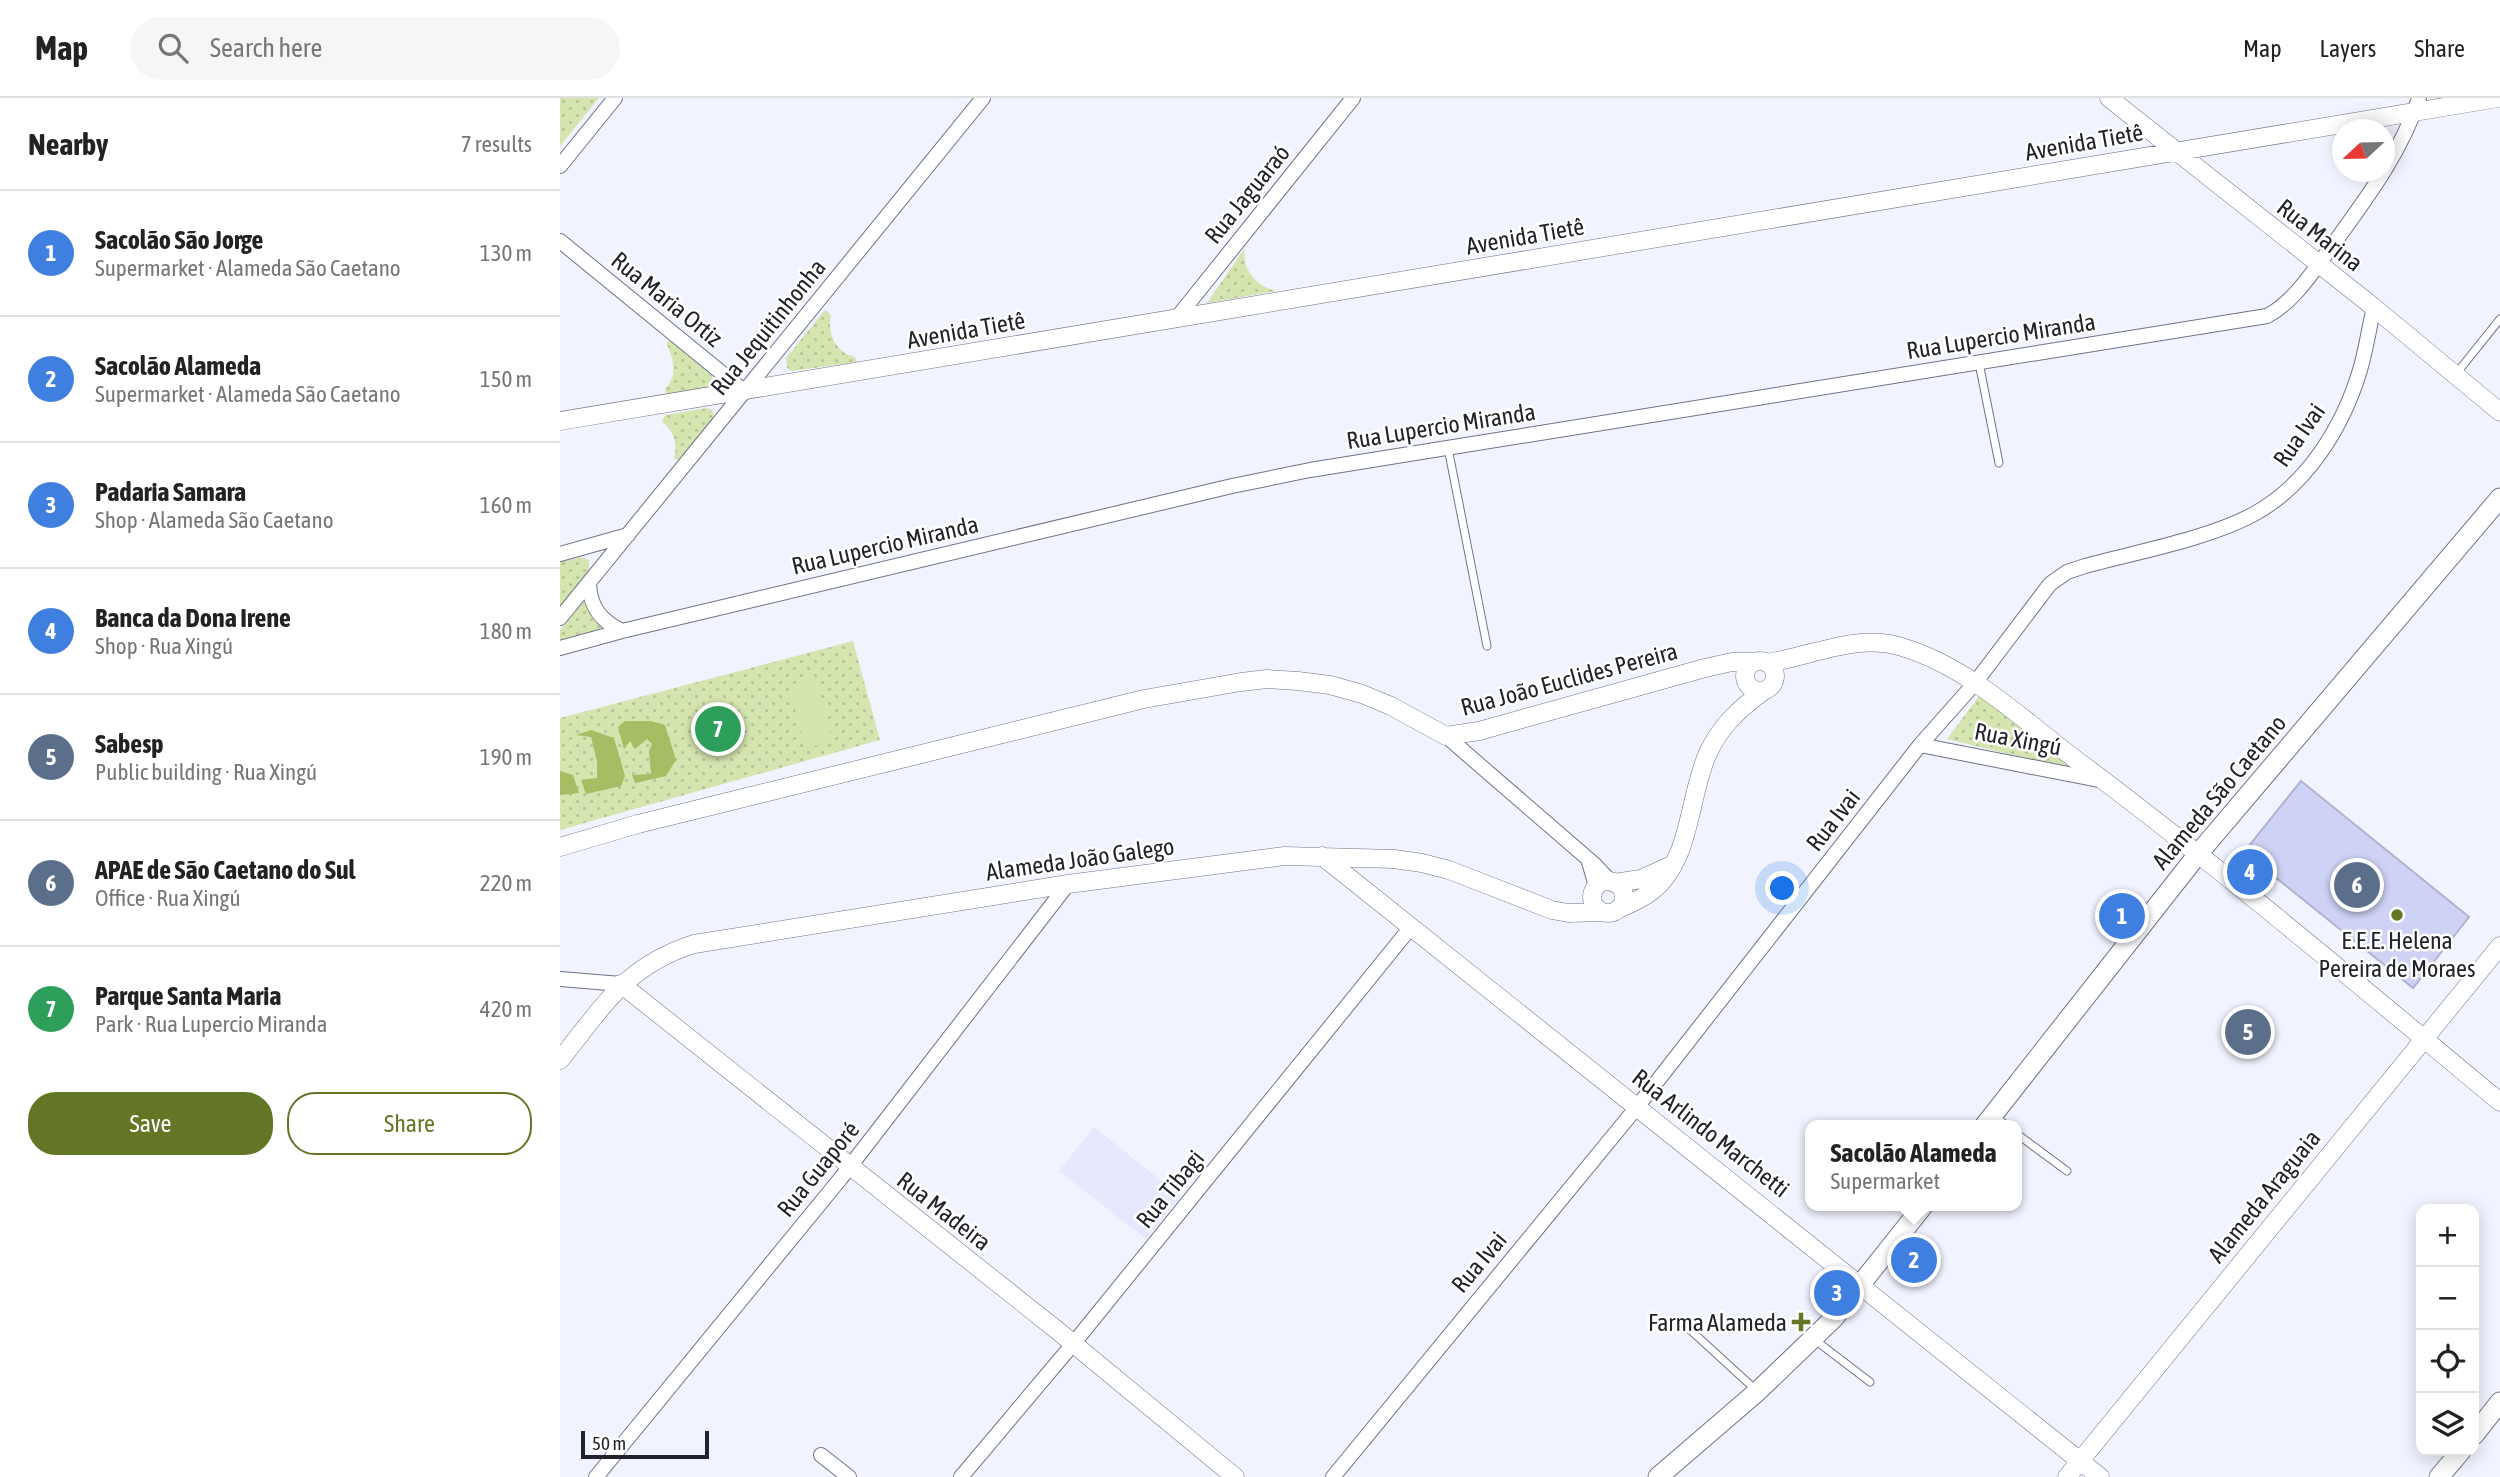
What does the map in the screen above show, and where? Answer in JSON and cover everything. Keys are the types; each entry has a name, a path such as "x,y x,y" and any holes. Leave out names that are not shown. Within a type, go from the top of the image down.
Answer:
{"main road":[{"name":"Alameda São Caetano","path":"1997,1120 2198,855 2500,498"},
{"path":"1658,1477 1758,1391 1813,1339 1862,1285 1919,1211"},
{"path":"2479,1430 2497,1414"},
{"path":"2439,1477 2457,1456"}],"street":[{"path":"560,166 615,98"},
{"name":"Rua Jequitinhonha","path":"560,618 983,98"},
{"name":"Rua Jaguaraó","path":"1176,319 1353,98"},
{"name":"Rua Marina","path":"2109,98 2374,307 2500,412"},
{"name":"Avenida Tietê","path":"560,421 2175,152 2417,105 2498,98"},
{"name":"Rua Lupercio Miranda","path":"560,648 1232,486 1448,447 2267,316 2278,310 2319,265 2385,173 2417,105"},
{"name":"Rua Maria Ortiz","path":"560,242 745,392"},
{"name":"Rua Ivai","path":"1333,1477 1637,1107 1920,745 1975,683 2050,584 2067,572 2221,528 2253,514 2284,494 2311,466 2340,418 2359,371 2374,307"},
{"path":"560,554 628,536"},
{"path":"589,584 589,594 597,613 604,621 622,631"},
{"path":"1759,676 1803,656 1834,646 1875,641 1901,646 1921,654 1975,683"},
{"name":"Rua João Euclides Pereira","path":"1446,736 1479,731 1732,662 1759,676"},
{"name":"Alameda João Galego","path":"560,1060 621,985 652,961 673,951 694,944 1068,884 1285,856 1394,859 1449,870 1568,913 1611,910 1654,889 1672,865 1684,835 1706,757 1723,727 1739,709 1759,676"},
{"path":"560,847 638,824 1144,699 1211,685 1267,679 1330,685 1362,694 1391,706 1446,736 1587,858 1603,885 1623,894 1622,904 1611,910 1594,905 1603,885"},
{"name":"Rua Xingú","path":"1975,683 2198,855 2500,1102"},
{"name":"Rua Xingú","path":"1920,745 2106,782"},
{"name":"Rua Arlindo Marchetti","path":"1322,856 2101,1477"},
{"path":"1552,909 1568,905 1603,885 1641,878 1672,865"},
{"name":"Rua Guaporé","path":"596,1477 849,1167 1068,884"},
{"name":"Rua Tibagi","path":"961,1477 1073,1344 1411,928"},
{"name":"Alameda Araguaia","path":"2067,1477 2500,946"},
{"path":"560,979 621,985"},
{"name":"Rua Madeira","path":"621,985 1073,1344 1235,1477"},
{"path":"821,1455 849,1477"}],"lane":[{"path":"2455,375 2500,319"},
{"path":"1979,363 1998,463"},
{"path":"1448,447 1487,646"},
{"path":"2022,1138 2067,1171"},
{"path":"1687,1327 1758,1391"},
{"path":"1813,1339 1870,1382"}],"shaded area":[{"path":"560,98 599,98 560,146"},
{"path":"1245,248 1245,263 1252,276 1276,291 1207,303"},
{"path":"825,310 831,315 830,329 834,342 848,355 855,357 857,362 792,371 787,368 786,358"},
{"path":"670,340 712,376 714,383 708,388 666,395 665,389 673,373 673,361 666,343"},
{"path":"707,408 714,414 713,420 679,461 674,458 675,443 672,433 662,422 665,415"},
{"path":"581,557 589,560 589,571 560,606 560,562"},
{"path":"583,602 586,602 605,629 560,642 560,630"},
{"path":"853,641 880,740 560,830 560,718"},
{"path":"815,678 833,741 805,748 789,685"},
{"path":"1983,691 2088,773 1947,739"},
{"path":"625,721 651,721 665,725 676,760 666,776 635,783 632,775 651,774 649,751 652,744 647,739 635,749 630,741 624,749 618,727"},
{"path":"591,730 614,738 625,776 621,786 586,794 581,780 597,778 597,761 591,737 576,735"},
{"path":"560,771 573,775 579,793 560,795"},
{"path":"1094,1127 1180,1196 1146,1239 1059,1171"}],"building":[{"path":"2301,781 2469,917 2413,988 2244,852"}],"place":[{"name":"Parque Santa Maria","path":"718,729"},
{"name":"Banca da Dona Irene","path":"2250,872"},
{"name":"APAE de São Caetano do Sul","path":"2357,885"},
{"name":"E.E.E. Helena Pereira de Moraes","path":"2397,915"},
{"name":"Sacolão São Jorge","path":"2122,916"},
{"name":"Sabesp","path":"2248,1032"},
{"name":"Sacolão Alameda","path":"1914,1260"},
{"name":"Padaria Samara","path":"1837,1293"},
{"name":"Farma Alameda","path":"1801,1322"}]}
